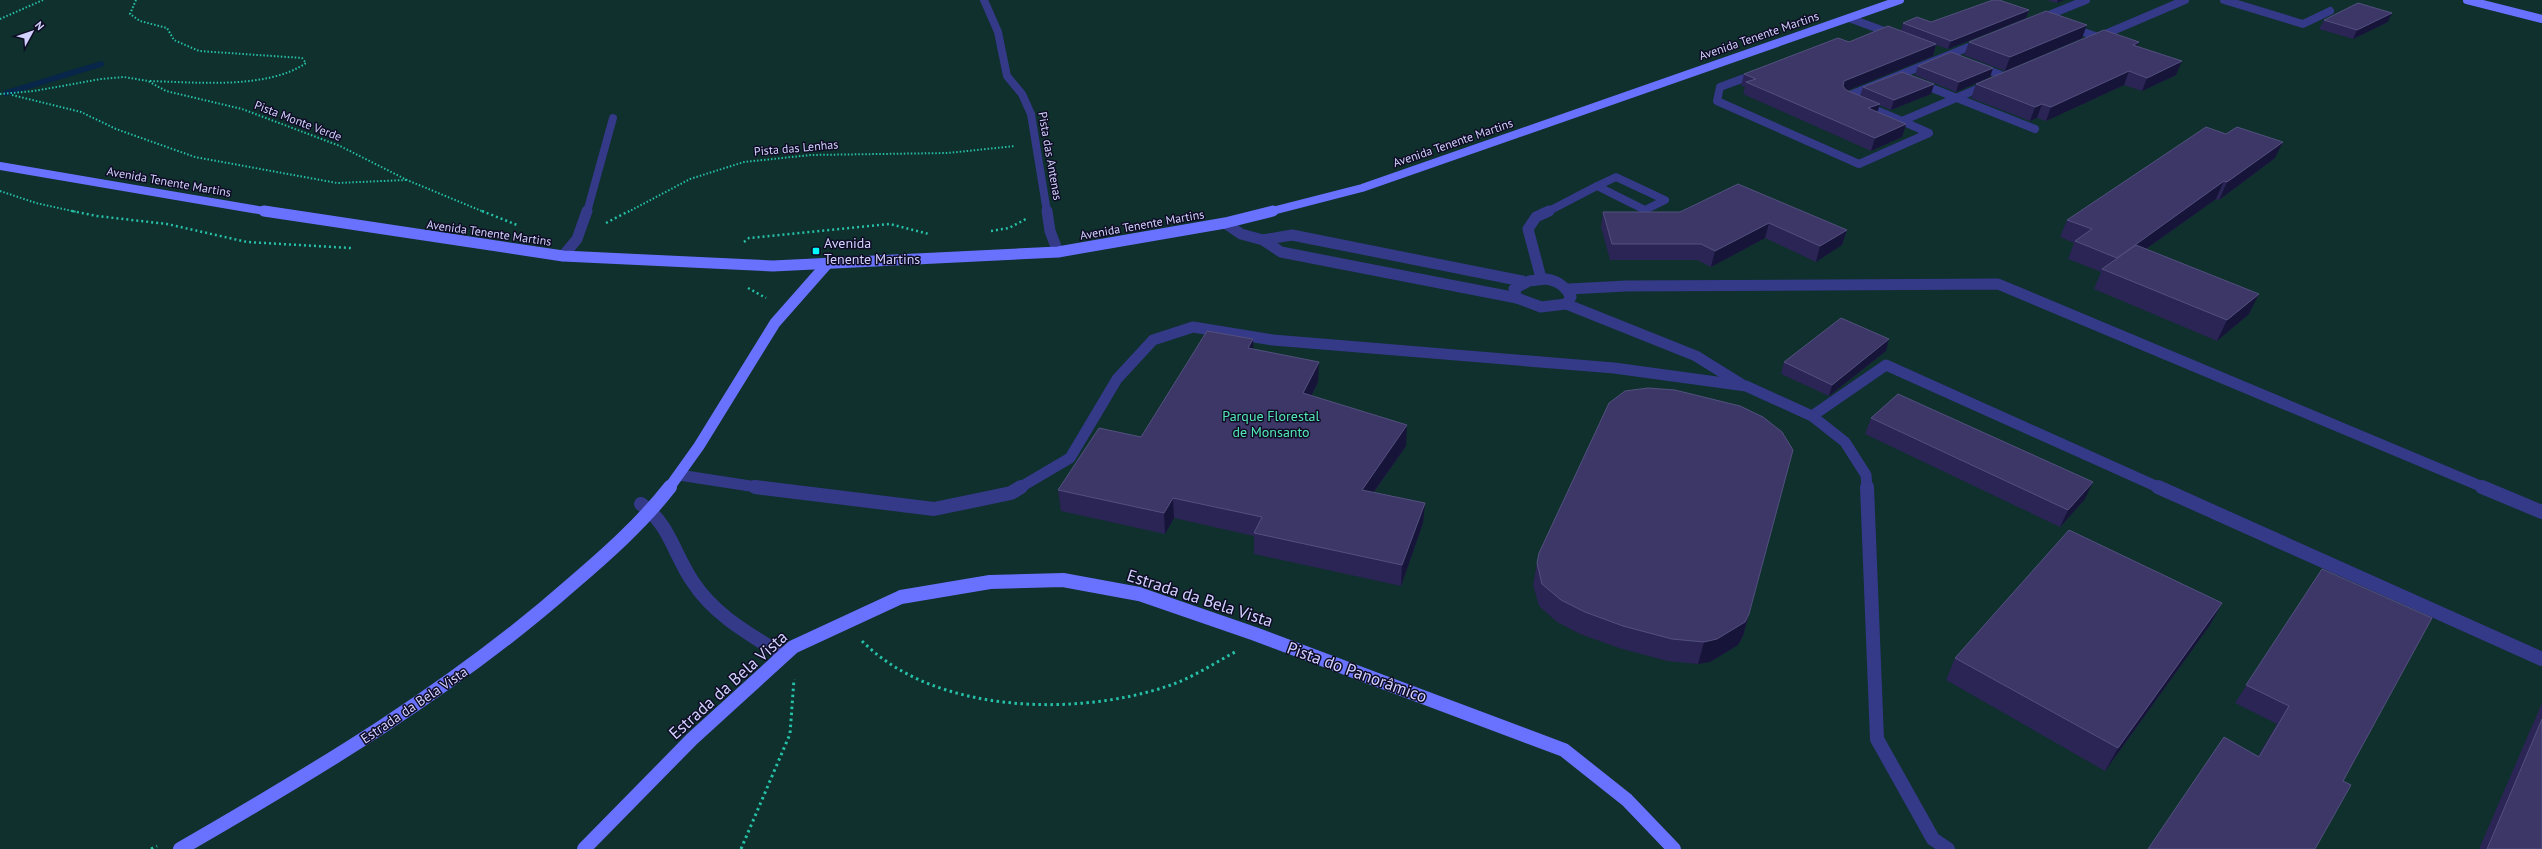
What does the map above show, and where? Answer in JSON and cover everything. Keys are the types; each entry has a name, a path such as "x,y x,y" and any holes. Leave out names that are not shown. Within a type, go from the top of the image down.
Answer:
{"street":[{"name":"Pista das Antenas","path":"984,0 998,32 1007,76 1022,94 1031,114 1050,231 1058,252"},
{"name":"Avenida Tenente Martins","path":"0,166 331,222 563,256 681,263 827,264 1058,252 1225,223 1362,188 1900,0"},
{"path":"2086,0 2037,20 2059,24 2098,37"},
{"path":"2164,0 2176,4"},
{"path":"2084,43 2185,0"},
{"path":"2224,0 2303,24 2330,11"},
{"path":"2467,0 2542,19"},
{"path":"1849,18 1906,39"},
{"path":"1770,68 1720,87 1717,101 1859,164 1929,133 1845,97 1991,38"},
{"path":"1902,121 2010,75 1967,62 1935,50"},
{"path":"1899,75 2035,129"},
{"path":"563,256 577,240 613,118"},
{"path":"1541,278 1528,229 1536,217 1596,186 1616,177 1665,200 1645,210 1596,186"},
{"path":"1225,223 1241,234 1263,240 1280,252 1517,298 1530,306 1550,309 1566,304 1572,297 1569,289"},
{"path":"1263,240 1292,235 1522,281 1541,278 1558,282 1569,289 1626,286 1998,284 2542,512"},
{"name":"Estrada da Bela Vista","path":"180,849 314,772 427,698 565,590 646,506 679,475 770,329 827,264"},
{"path":"1517,298 1514,289 1522,281"},
{"path":"1566,304 1696,356 1746,386 1812,416 1846,442 1866,475 1876,739 1933,839 1948,849"},
{"path":"679,475 739,485 934,509 1011,493 1070,458 1117,379 1153,340 1193,327 1273,340 1614,368 1746,386"},
{"path":"1812,416 1886,365 2542,659"},
{"path":"646,506 672,540 699,591 719,612 783,655"},
{"name":"Estrada da Bela Vista","path":"584,849 692,740 783,655 811,638 901,598 975,585 1063,580 1139,594 1262,636 1564,750 1627,800 1674,849"}],"path":[{"path":"0,19 43,0"},
{"path":"136,0 130,14 140,21 167,28 174,40 199,52 302,58 306,63 302,69 291,74 264,78 148,81"},
{"name":"Pista Monte Verde","path":"0,94 10,94 101,79 124,77 148,81 166,91 242,109 269,118 340,146 407,180 522,227"},
{"path":"10,94 81,112 116,129 195,157 337,183 407,180"},
{"name":"Pista das Lenhas","path":"577,240 687,179 743,162 777,157 838,153 968,152 1035,143"},
{"path":"0,191 58,208 97,216 167,224 247,242 356,248"},
{"path":"987,232 1009,228 1046,206"},
{"path":"740,244 749,238 884,224 898,225 916,232 934,234"},
{"path":"858,637 884,661 926,684 977,699 1034,706 1092,703 1150,691 1203,671 1241,648"},
{"path":"741,849 790,734 794,671"}],"green space":[{"name":"Parque Florestal de Monsanto","path":"0,0 2542,0 2542,849 0,849"}],"building":[{"path":"1993,0 1999,0 2029,10 1951,41 1903,23 1917,17 1931,22"},
{"path":"2358,3 2392,13 2357,30 2324,20"},
{"path":"2046,11 2087,25 2010,57 1969,42"},
{"path":"1888,26 1936,44 1844,81 1843,86 1846,90 1880,104 1868,108 1906,124 1875,138 1746,82 1756,79 1744,74 1838,38 1849,42"},
{"path":"2104,30 2139,42 2133,45 2182,61 2147,78 2129,71 2051,107 2042,104 2035,107 1976,84"},
{"path":"1951,52 1993,68 1959,82 1918,66"},
{"path":"1902,72 1934,84 1894,100 1863,87"},
{"path":"2206,127 2226,134 2237,127 2283,142 2227,182 2224,181 2117,258 2075,241 2092,229 2067,220"},
{"path":"1738,184 1847,230 1820,246 1769,223 1715,251 1701,244 1612,244 1603,212 1680,212"},
{"path":"2136,245 2259,294 2227,320 2102,269"},
{"path":"1841,318 1889,339 1832,385 1784,362"},
{"path":"1207,331 1253,339 1248,348 1319,362 1303,393 1407,425 1362,490 1425,503 1402,565 1254,533 1262,517 1173,498 1164,513 1058,490 1099,428 1141,437"},
{"path":"1648,388 1675,390 1740,406 1763,417 1782,432 1793,450 1749,614 1745,622 1717,639 1704,642 1672,639 1623,626 1585,612 1561,600 1542,584 1537,563 1539,553 1609,403 1625,391"},
{"path":"1898,394 2093,482 2068,510 1871,418"},
{"path":"2069,530 2222,603 2118,748 1955,658"},
{"path":"2322,569 2432,618 2343,781 2351,785 2315,849 2148,849 2224,737 2259,757 2289,706 2246,685"},
{"path":"2542,719 2542,849 2487,849"}],"waterway":[{"path":"6,93 101,64"}],"place":[{"name":"Avenida Tenente Martins","path":"816,251"}]}
